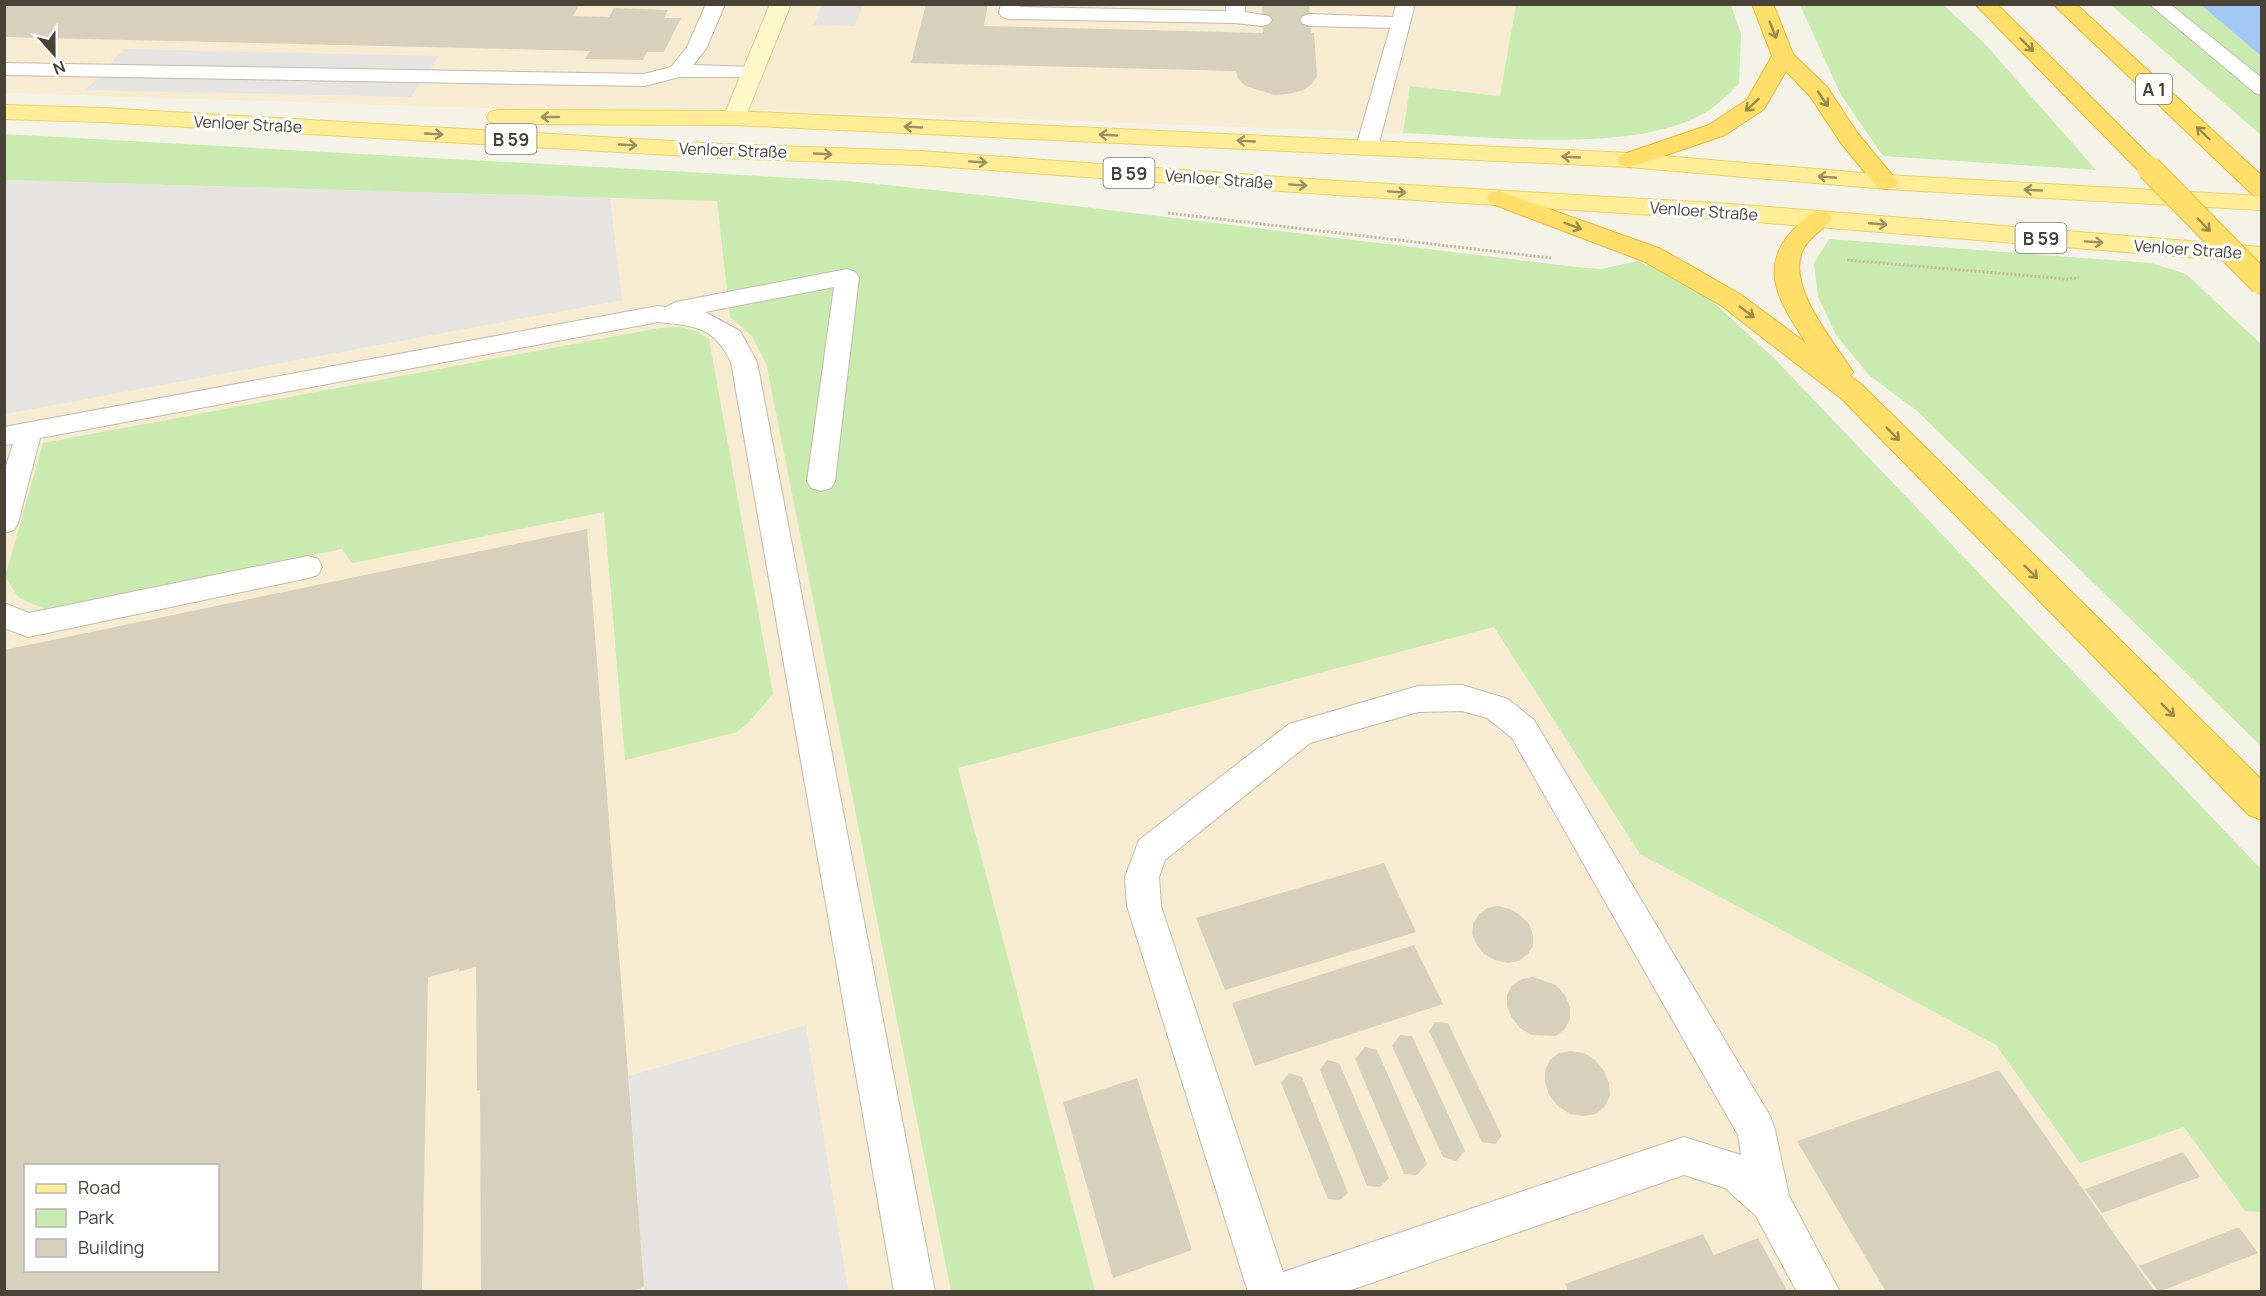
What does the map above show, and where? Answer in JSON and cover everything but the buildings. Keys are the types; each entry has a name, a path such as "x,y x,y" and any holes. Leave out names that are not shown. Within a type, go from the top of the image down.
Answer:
{"highway":[{"path":"1762,4 1783,56 1819,92 1849,138 1886,182"},
{"path":"1985,4 2262,283"},
{"name":"A 1","path":"2063,4 2253,182"},
{"path":"1629,160 1717,130 1747,111 1756,104 1783,56"},
{"path":"1499,198 1652,255 1731,300 1852,392 2262,804"},
{"path":"1820,218 1787,254 1786,280 1801,314 1852,392"}],"main road":[{"name":"Venloer Straße","path":"4,112 103,115 734,118 1629,160 1886,182 2262,203"},
{"name":"Venloer Straße","path":"103,115 722,151 919,158 1820,218 1965,232 2262,255"},
{"path":"722,151 734,118"},
{"path":"1820,218 1886,182 1919,206 1965,232"}],"street":[{"path":"734,118 781,4"}],"lane":[{"path":"678,71 696,49 716,4"},
{"path":"1011,4 1009,13 1235,11 1262,20"},
{"path":"2158,4 2262,88"},
{"path":"1310,20 1404,14 1367,147"},
{"path":"4,69 645,80 678,71 753,73"},
{"path":"4,523 17,434 848,278 821,481"},
{"path":"658,314 701,319 731,337 744,362 915,1292"},
{"path":"4,615 28,625 308,567"},
{"path":"1269,1292 1144,906 1142,877 1151,851 1300,733 1418,699 1462,698 1497,708 1523,729 1756,1130 1770,1202 1820,1292"},
{"path":"1284,1292 1684,1156 1736,1172 1770,1202"}],"shaded area":[{"path":"822,4 863,5 855,26 814,25"},
{"path":"5,5 1516,5 1500,96 1410,86 1403,133 862,113 758,111 650,113 5,93"},
{"path":"124,49 439,56 411,97 86,90"},
{"path":"5,173 781,193 2261,981 2261,1291 5,1292"},
{"path":"5,180 610,198 622,300 5,414"},
{"path":"806,1025 848,1291 644,1291 629,1076"}],"green space":[{"path":"1516,5 1731,5 1741,34 1739,84 1713,107 1695,118 1665,129 1630,136 1552,140 1403,133 1410,86 1500,96"},
{"path":"1800,5 1944,5 1986,45 2096,170 1883,156 1841,95"},
{"path":"2111,5 2201,5 2261,56 2261,135"},
{"path":"5,134 848,181 1010,198 1576,267 1601,269 1638,261 1672,277 1712,301 1773,357 2261,869 2261,1212 2245,1211 2184,1127 2080,1163 1996,1045 1640,854 1494,627 958,768 1095,1291 951,1291 766,363 752,336 730,317 717,201 5,180"},
{"path":"1829,239 2151,263 2186,274 2261,344 2261,746 1917,411 1869,375 1836,335 1818,297 1814,263"},
{"path":"681,327 698,332 709,339 773,694 749,722 737,732 625,760 604,512 352,563 342,549 47,610 19,598 5,577 43,443 659,328"}],"water":[{"path":"2201,5 2261,5 2261,56"}]}
